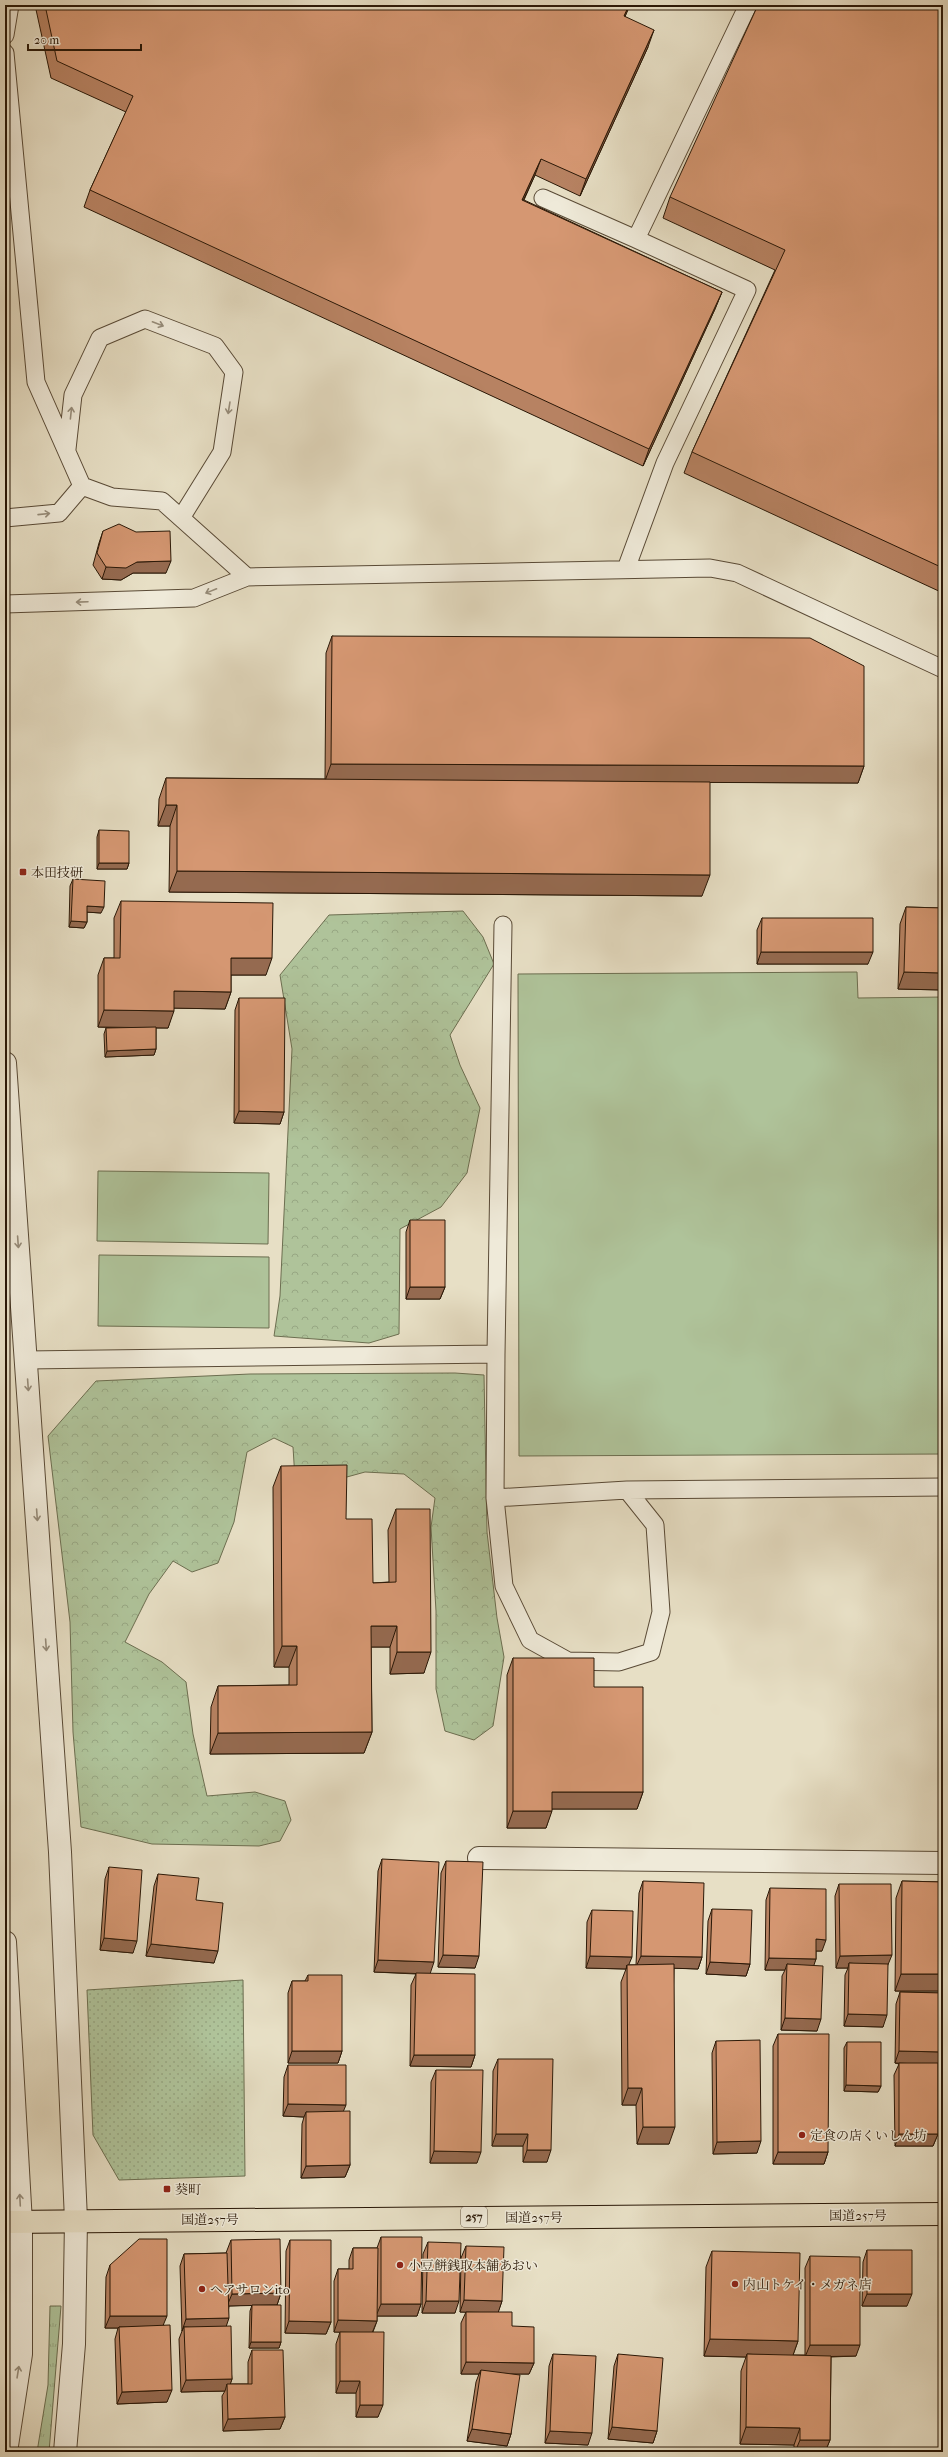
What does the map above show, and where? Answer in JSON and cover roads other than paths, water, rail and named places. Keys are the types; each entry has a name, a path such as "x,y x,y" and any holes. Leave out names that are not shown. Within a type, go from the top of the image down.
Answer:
{"highway":[{"name":"国道257号","path":"13,2223 76,2220 943,2214"}],"street":[{"path":"5,1063 60,1852 76,2220 74,2344 66,2452"},
{"path":"479,1858 943,1863"},
{"path":"5,1942 13,2223 21,2354 6,2452"}],"lane":[{"path":"5,35 10,5"},
{"path":"636,239 748,5"},
{"path":"5,54 36,382 82,486 112,497 162,501 247,577"},
{"path":"543,198 747,290 664,463 626,570"},
{"path":"67,451 73,395 100,338 145,319 215,346 234,372 222,452 181,518"},
{"path":"5,518 59,513 82,486"},
{"path":"5,604 194,598 247,577 710,568 737,573 943,669"},
{"path":"503,925 495,1498 504,1586 530,1640 568,1661 619,1662 650,1652 661,1612 655,1525 627,1490"},
{"path":"26,1360 496,1354"},
{"path":"495,1498 627,1490 943,1487"}],"place":[{"name":"本田技研","path":"23,872"},
{"name":"定食の店くいしん坊","path":"802,2135"},
{"name":"葵町","path":"167,2189"},
{"name":"小豆餅銭取本舗あおい","path":"400,2265"},
{"name":"内山トケイ・メガネ店","path":"735,2284"},
{"name":"ヘアサロンito","path":"202,2289"}]}
